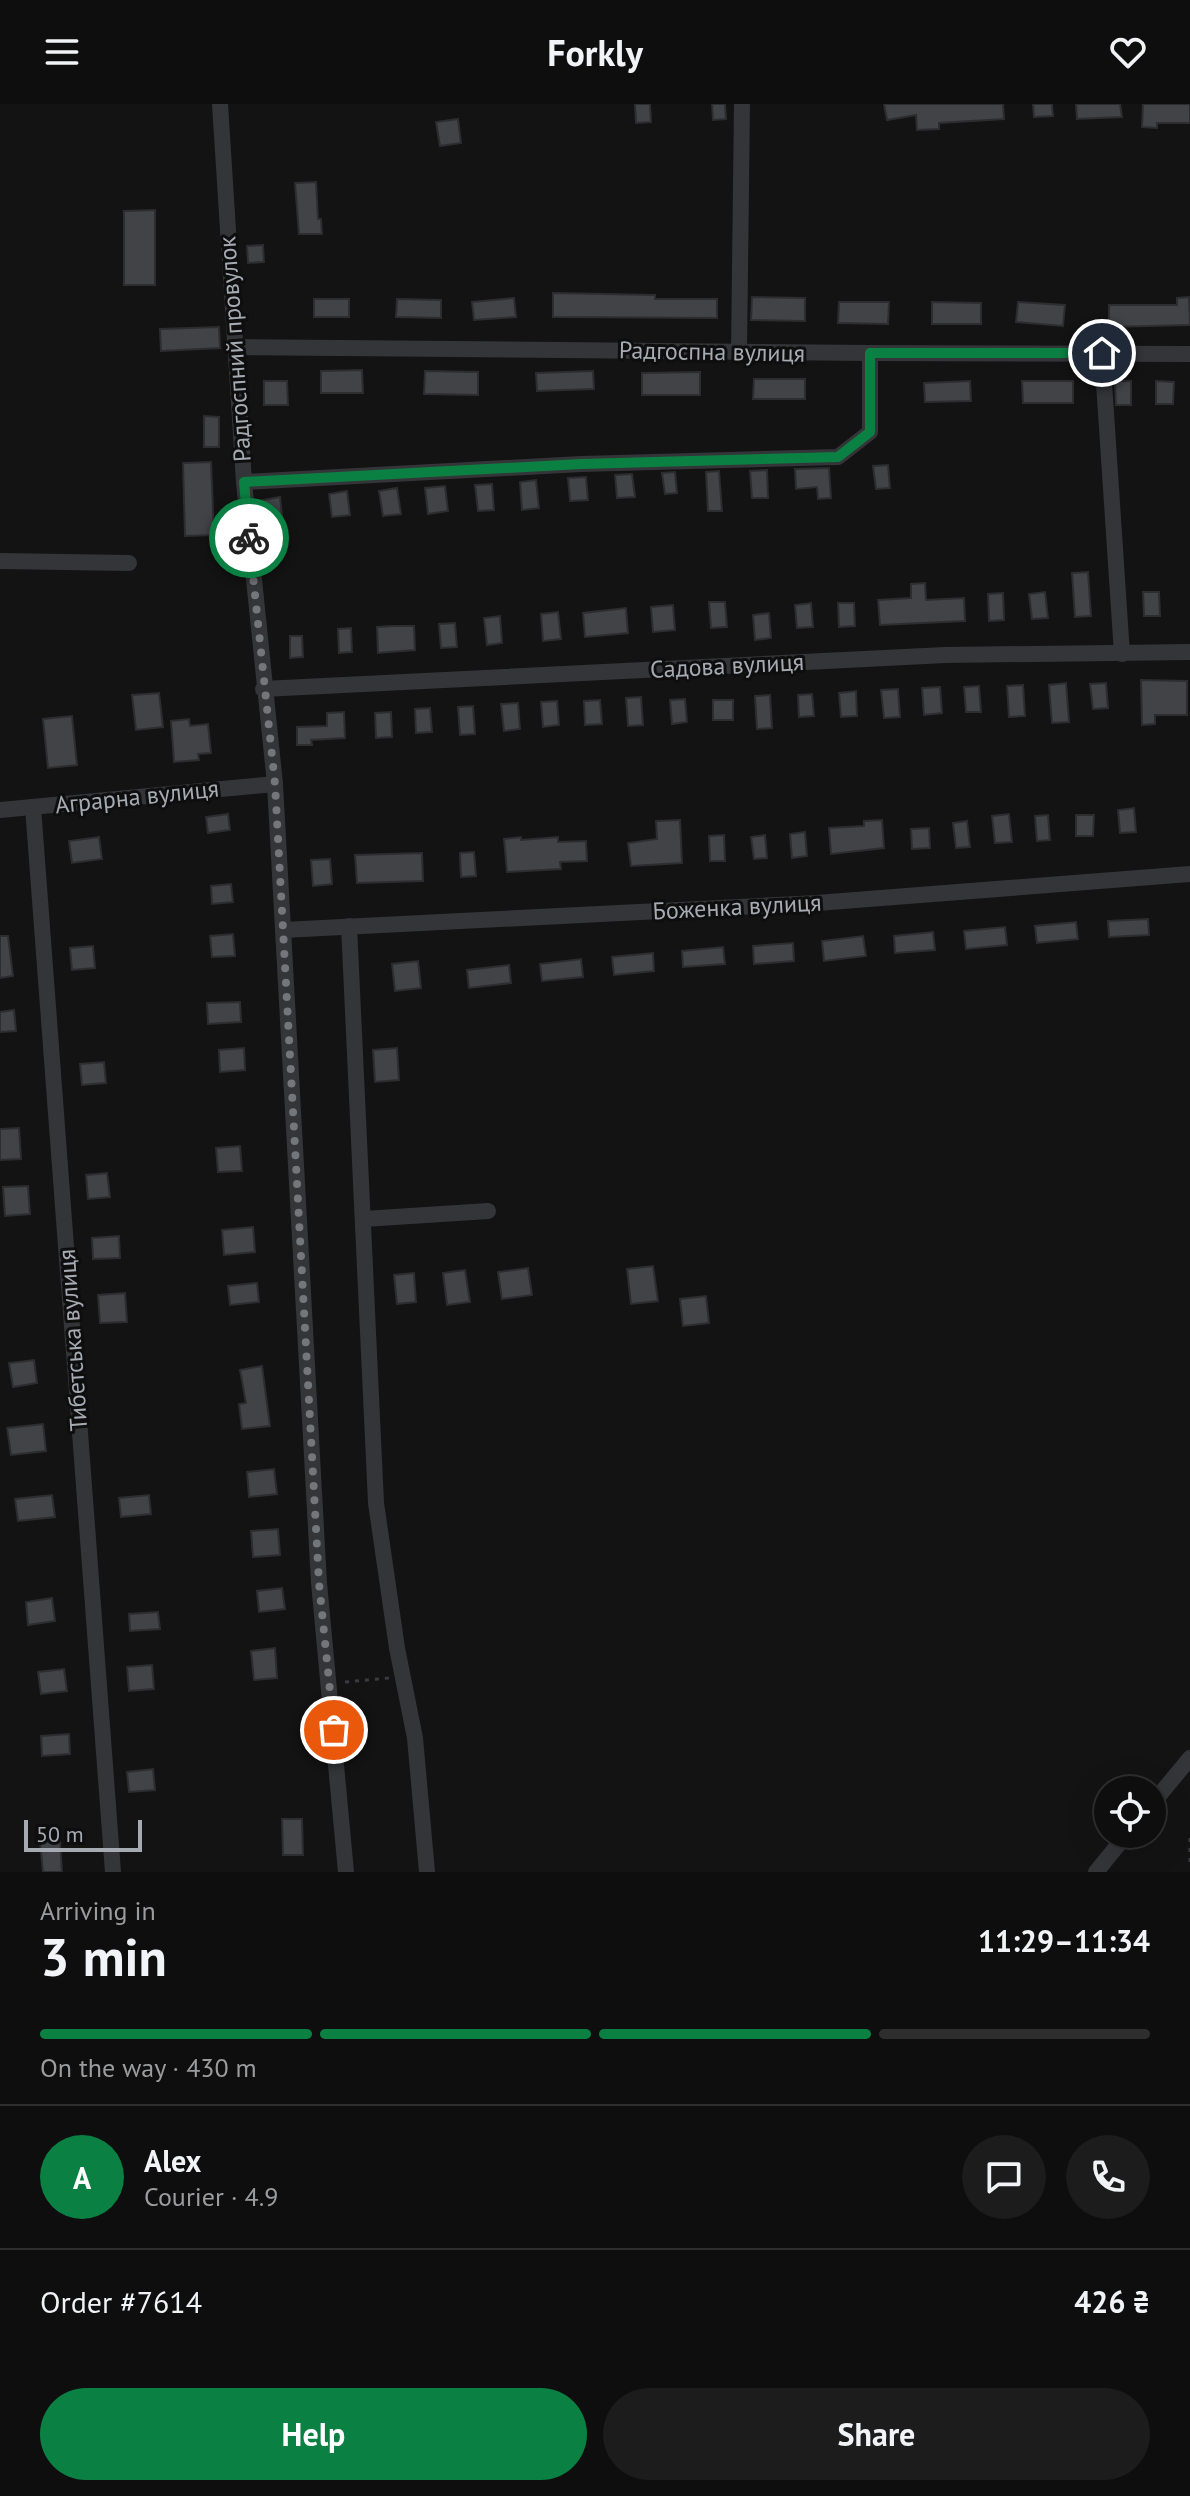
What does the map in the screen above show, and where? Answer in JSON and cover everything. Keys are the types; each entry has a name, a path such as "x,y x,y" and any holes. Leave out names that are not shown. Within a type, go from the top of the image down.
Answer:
{"street":[{"name":"Радгоспний провулок","path":"220,104 244,482 275,784 319,1583 346,1872"},
{"path":"739,352 742,104"},
{"name":"Радгоспна вулиця","path":"235,347 1190,354"},
{"path":"244,482 581,464 838,457 870,432 870,353"},
{"path":"1102,353 1122,654"},
{"path":"0,561 129,563"},
{"name":"Садова вулиця","path":"263,689 945,655 1190,652"},
{"name":"Аграрна вулиця","path":"0,810 275,784"},
{"name":"Тибетська вулиця","path":"33,807 113,1872"},
{"name":"Боженка вулиця","path":"283,930 817,903 1190,874"},
{"path":"349,926 376,1503 415,1738 427,1872"},
{"path":"364,1219 488,1211"},
{"path":"1166,1787 1190,1758"},
{"path":"1096,1872 1116,1848"}],"path":[{"path":"329,1683 403,1677"},
{"path":"1190,1838 1190,1868"}],"building":[{"path":"635,104 650,104 651,122 636,123"},
{"path":"712,104 725,104 726,119 713,120"},
{"path":"884,104 1003,104 1004,119 939,123 939,129 917,130 916,115 887,120"},
{"path":"1033,104 1052,104 1053,116 1034,117"},
{"path":"1076,104 1120,104 1122,117 1077,119"},
{"path":"1143,104 1190,104 1190,123 1157,123 1157,128 1142,127"},
{"path":"458,119 461,143 440,146 436,122"},
{"path":"316,182 322,234 299,234 295,183"},
{"path":"155,210 155,285 124,285 124,211"},
{"path":"263,245 264,262 248,263 247,246"},
{"path":"553,293 717,299 717,318 553,317"},
{"path":"752,297 805,298 805,321 751,320"},
{"path":"1189,297 1190,325 1109,327 1109,305 1177,305 1177,298"},
{"path":"514,298 516,317 474,320 472,302"},
{"path":"314,299 349,299 349,317 314,317"},
{"path":"397,299 441,300 441,318 396,317"},
{"path":"839,302 889,302 888,324 838,323"},
{"path":"932,302 981,303 981,324 932,324"},
{"path":"1018,302 1065,305 1063,326 1016,322"},
{"path":"219,327 220,348 161,351 160,329"},
{"path":"362,370 363,393 321,393 321,371"},
{"path":"425,371 478,372 478,395 424,394"},
{"path":"593,371 594,389 537,391 536,373"},
{"path":"700,372 700,395 642,395 642,373"},
{"path":"754,379 805,379 805,399 753,399"},
{"path":"264,381 287,381 288,405 264,405"},
{"path":"970,381 971,401 925,402 924,383"},
{"path":"1022,381 1073,381 1073,403 1023,403"},
{"path":"1115,381 1131,381 1131,405 1116,405"},
{"path":"1156,381 1174,382 1173,404 1156,404"},
{"path":"204,416 219,417 219,447 204,447"},
{"path":"211,462 214,535 185,536 183,463"},
{"path":"888,465 890,488 876,489 873,466"},
{"path":"829,468 831,498 818,499 817,487 796,489 795,469"},
{"path":"767,470 768,498 752,498 750,471"},
{"path":"719,471 722,511 708,511 706,472"},
{"path":"675,472 677,493 665,494 662,473"},
{"path":"632,474 635,497 617,498 615,475"},
{"path":"586,477 588,500 570,501 568,478"},
{"path":"536,480 539,508 522,510 520,482"},
{"path":"492,484 494,510 478,511 475,485"},
{"path":"445,486 448,511 428,514 425,488"},
{"path":"397,488 401,514 383,516 379,491"},
{"path":"347,491 350,515 332,517 329,494"},
{"path":"280,497 283,525 266,527 263,500"},
{"path":"1088,572 1091,616 1075,617 1072,573"},
{"path":"925,583 926,600 964,598 965,621 880,625 878,600 911,598 911,584"},
{"path":"1045,592 1048,618 1032,619 1029,594"},
{"path":"1143,592 1159,592 1160,616 1144,616"},
{"path":"1003,593 1004,620 989,621 988,594"},
{"path":"709,602 725,602 727,627 711,628"},
{"path":"811,603 813,627 797,628 795,605"},
{"path":"838,603 854,603 855,626 839,627"},
{"path":"673,605 675,630 653,632 651,607"},
{"path":"626,608 628,633 585,637 583,613"},
{"path":"558,612 561,639 543,641 541,614"},
{"path":"769,613 771,638 755,640 753,615"},
{"path":"500,616 502,643 487,645 484,618"},
{"path":"455,623 457,647 441,648 439,624"},
{"path":"414,626 415,650 378,653 377,627"},
{"path":"351,628 352,652 339,653 338,629"},
{"path":"290,636 302,636 303,657 290,658"},
{"path":"1141,680 1187,681 1187,715 1155,715 1155,724 1142,725"},
{"path":"1066,683 1069,722 1052,723 1049,685"},
{"path":"1106,683 1108,708 1093,709 1090,684"},
{"path":"1023,685 1025,716 1009,717 1007,686"},
{"path":"979,686 981,712 966,712 964,687"},
{"path":"940,687 942,713 924,715 922,688"},
{"path":"898,689 900,717 884,718 881,690"},
{"path":"856,691 857,716 841,717 839,693"},
{"path":"159,693 163,727 136,730 132,695"},
{"path":"812,694 814,716 799,717 798,695"},
{"path":"770,695 772,728 757,729 755,696"},
{"path":"641,697 643,725 628,726 626,698"},
{"path":"685,699 687,722 672,724 670,700"},
{"path":"600,700 602,724 585,725 584,701"},
{"path":"713,700 733,700 733,720 713,720"},
{"path":"557,701 559,725 543,727 541,702"},
{"path":"518,703 520,729 504,731 501,704"},
{"path":"473,706 475,734 460,735 458,707"},
{"path":"430,708 432,732 416,733 415,709"},
{"path":"344,712 345,738 311,740 312,745 297,745 297,727 327,726 327,713"},
{"path":"391,712 392,737 376,738 375,713"},
{"path":"72,716 77,765 48,768 43,719"},
{"path":"189,719 190,726 208,724 211,753 198,754 199,760 174,762 171,721"},
{"path":"1134,808 1136,832 1120,833 1118,810"},
{"path":"228,814 230,830 208,833 206,817"},
{"path":"1009,814 1012,842 995,843 992,816"},
{"path":"1048,815 1050,840 1037,841 1035,816"},
{"path":"1076,815 1094,815 1093,836 1076,836"},
{"path":"680,820 682,863 631,866 628,843 657,839 656,821"},
{"path":"882,820 884,848 831,854 829,828 864,826 864,821"},
{"path":"967,821 970,847 956,848 953,823"},
{"path":"929,828 930,848 912,849 911,829"},
{"path":"805,832 807,856 792,858 790,834"},
{"path":"724,835 725,861 710,861 709,836"},
{"path":"765,835 767,858 754,859 751,837"},
{"path":"99,837 102,859 72,863 69,841"},
{"path":"521,837 521,840 558,837 558,842 586,841 587,861 560,862 561,869 507,872 504,839"},
{"path":"474,852 476,876 461,877 460,853"},
{"path":"422,853 423,881 357,883 355,855"},
{"path":"330,859 332,884 313,886 311,860"},
{"path":"231,884 233,902 212,904 211,886"},
{"path":"1148,919 1149,935 1109,937 1108,921"},
{"path":"1076,922 1078,939 1037,943 1035,926"},
{"path":"1005,927 1007,945 966,949 964,931"},
{"path":"933,932 935,950 895,953 894,936"},
{"path":"233,934 235,956 212,957 210,936"},
{"path":"0,936 8,936 13,976 0,978"},
{"path":"863,936 866,956 824,961 822,941"},
{"path":"793,943 794,961 754,964 753,946"},
{"path":"93,946 95,968 72,970 70,948"},
{"path":"723,947 725,964 683,967 682,951"},
{"path":"653,953 654,971 614,975 612,957"},
{"path":"581,959 583,977 542,981 540,964"},
{"path":"418,961 421,988 395,991 392,964"},
{"path":"509,965 511,983 469,988 467,970"},
{"path":"240,1002 241,1022 208,1024 207,1003"},
{"path":"14,1010 16,1031 0,1032 0,1012"},
{"path":"244,1048 245,1070 220,1072 219,1050"},
{"path":"397,1048 399,1080 375,1082 373,1050"},
{"path":"104,1062 106,1083 82,1085 80,1064"},
{"path":"19,1128 21,1159 0,1160 0,1129"},
{"path":"240,1146 242,1171 218,1172 216,1148"},
{"path":"107,1173 110,1197 88,1199 86,1175"},
{"path":"28,1186 30,1214 5,1216 3,1187"},
{"path":"253,1227 255,1252 224,1255 222,1230"},
{"path":"119,1236 120,1258 93,1259 92,1238"},
{"path":"653,1266 658,1301 631,1304 627,1269"},
{"path":"528,1268 532,1295 502,1299 498,1272"},
{"path":"465,1270 470,1302 447,1305 443,1273"},
{"path":"414,1273 416,1302 397,1304 394,1275"},
{"path":"257,1283 259,1302 230,1305 228,1286"},
{"path":"125,1293 127,1322 100,1323 98,1295"},
{"path":"706,1296 709,1323 683,1326 680,1299"},
{"path":"34,1360 37,1383 13,1387 9,1363"},
{"path":"262,1366 270,1426 242,1429 239,1404 246,1403 240,1370"},
{"path":"43,1424 46,1451 11,1455 7,1428"},
{"path":"274,1469 277,1494 249,1497 247,1472"},
{"path":"52,1495 55,1517 18,1521 15,1499"},
{"path":"149,1495 151,1514 121,1517 119,1498"},
{"path":"278,1529 280,1555 253,1557 251,1531"},
{"path":"282,1588 285,1609 259,1612 257,1591"},
{"path":"52,1598 55,1621 28,1625 26,1602"},
{"path":"158,1612 160,1629 130,1631 129,1614"},
{"path":"275,1648 277,1678 254,1680 251,1651"},
{"path":"152,1665 154,1689 129,1691 127,1667"},
{"path":"64,1669 67,1691 41,1694 38,1672"},
{"path":"69,1734 70,1754 42,1756 41,1736"},
{"path":"153,1769 155,1790 129,1792 127,1772"},
{"path":"282,1819 302,1819 303,1855 283,1855"},
{"path":"60,1841 62,1872 43,1872 40,1842"}],"way so far":[{"path":"249,538 275,784 319,1583 334,1730"}],"route":[{"path":"249,538 244,482 581,464 838,457 870,432 870,353 1102,353"}]}
